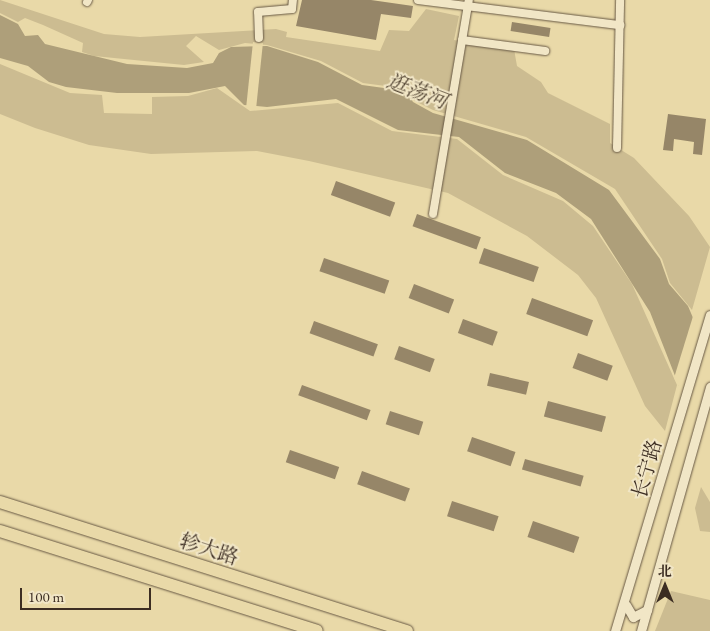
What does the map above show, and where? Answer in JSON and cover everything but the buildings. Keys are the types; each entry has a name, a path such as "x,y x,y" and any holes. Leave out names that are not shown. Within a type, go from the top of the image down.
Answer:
{"highway":[{"name":"轸大路","path":"0,502 408,631"},
{"path":"0,532 317,631"}],"street":[{"path":"259,38 258,12 292,9 293,0"},
{"path":"418,0 468,4 620,25"},
{"path":"617,148 620,0"},
{"path":"433,214 444,158 468,4"},
{"path":"462,40 545,51"},
{"name":"长宁路","path":"615,631 626,605 710,315"},
{"name":"长宁路","path":"641,631 710,387"},
{"path":"626,605 634,617 647,610"}],"shaded area":[{"path":"0,0 104,34 140,37 276,29 287,32 286,37 380,51 389,30 409,31 426,9 459,16 454,40 514,49 517,66 541,82 548,93 610,124 610,143 634,158 689,216 710,247 692,310 670,283 662,259 615,189 526,137 433,110 415,101 408,89 363,83 321,61 267,45 245,43 219,50 196,36 186,46 204,62 184,65 94,56 82,52 83,43 25,18 18,22 0,13"},
{"path":"0,15 18,24 25,36 38,35 45,44 127,64 187,68 213,63 219,53 231,47 267,46 318,62 362,85 406,91 413,102 433,113 527,140 609,190 660,259 669,284 688,306 696,325 679,386 650,312 591,219 556,193 505,173 459,137 398,130 336,99 267,107 244,105 225,86 189,93 117,93 66,87 49,82 28,66 0,58"},
{"path":"0,64 70,93 102,95 104,113 152,114 152,97 188,96 217,88 250,111 338,103 392,131 457,139 503,175 563,201 593,226 632,284 677,385 665,431 645,406 596,298 578,275 527,236 448,193 309,161 257,151 151,154 89,145 35,128 0,114"},
{"path":"701,487 710,502 710,532 700,531 695,508"},
{"path":"671,591 710,600 710,631 655,631"}],"pier":[{"path":"253,42 263,43 256,109 246,108"},
{"path":"694,313 710,352 710,441 674,378"}],"water label":[{"name":"逛荡河","path":"417,91"}]}
